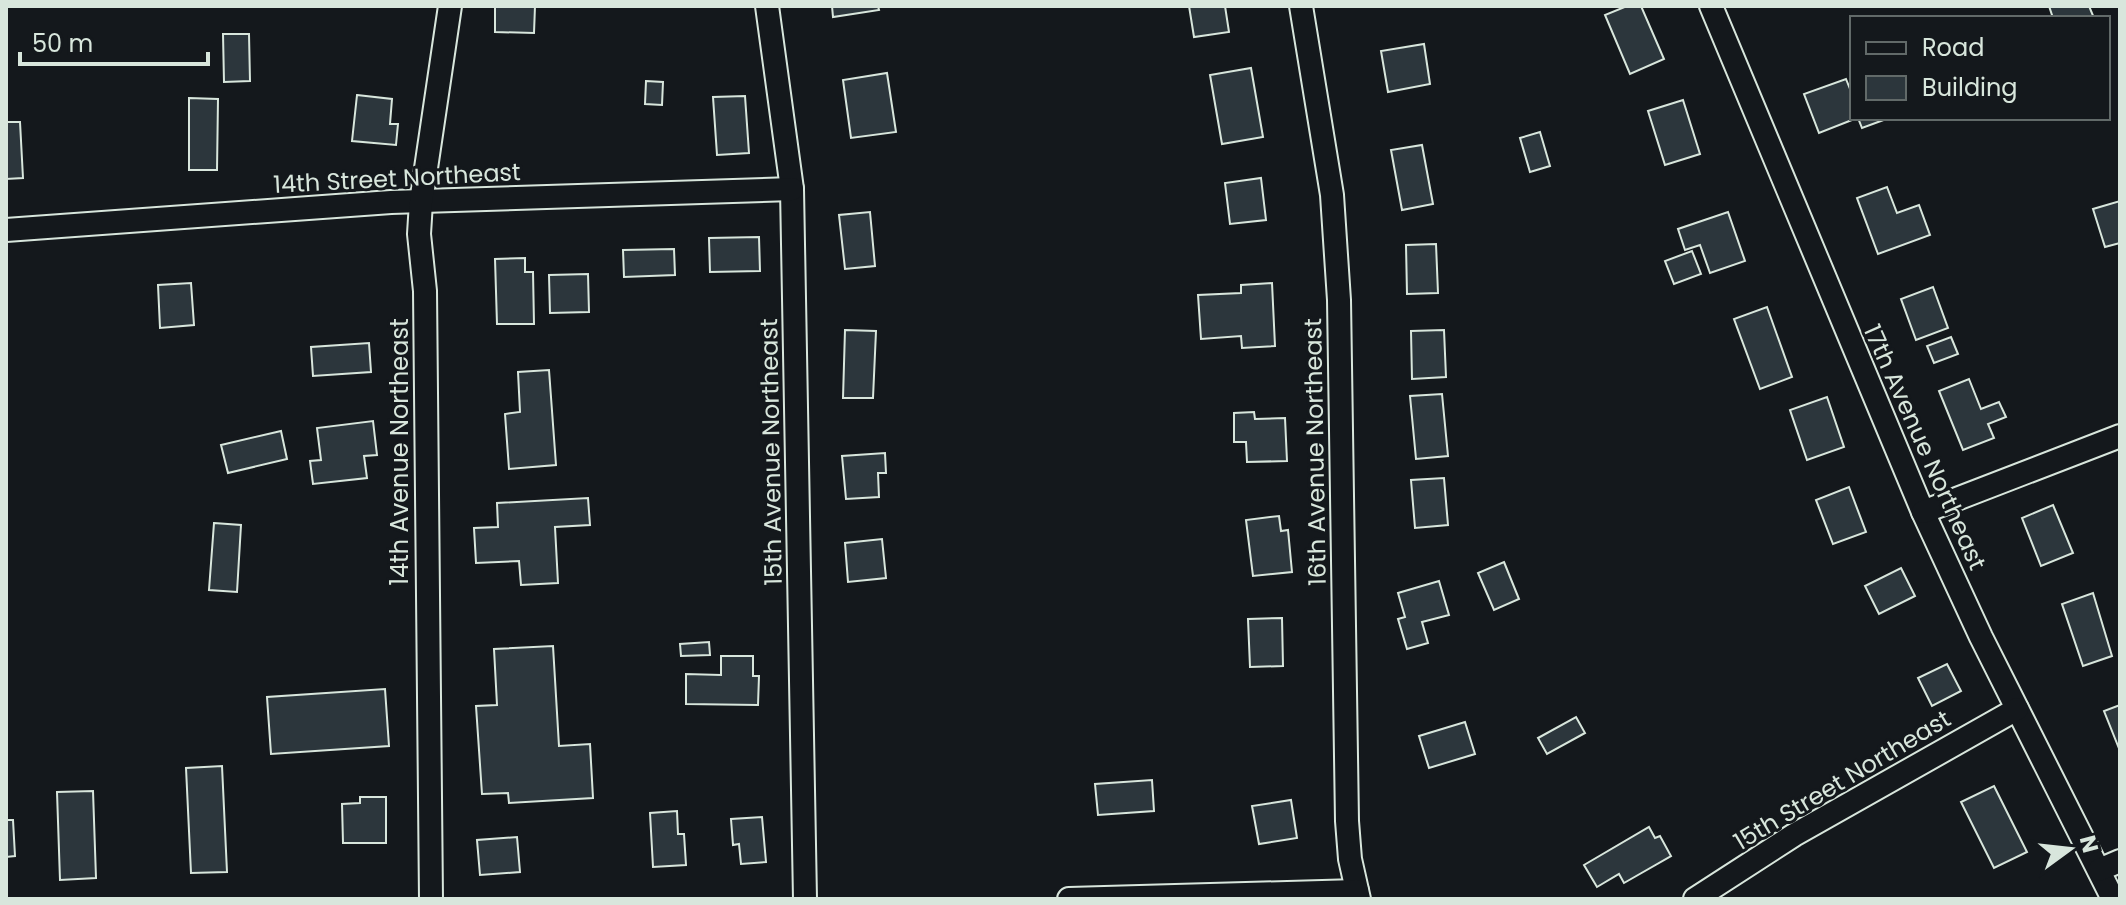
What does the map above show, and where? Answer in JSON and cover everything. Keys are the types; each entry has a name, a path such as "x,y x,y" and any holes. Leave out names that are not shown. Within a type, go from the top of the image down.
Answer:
{"street":[{"name":"14th Avenue Northeast","path":"431,899 421,202 450,6"},
{"name":"15th Avenue Northeast","path":"767,6 792,189 805,899"},
{"name":"16th Avenue Northeast","path":"1301,6 1332,195 1339,300 1347,821 1358,895"},
{"name":"17th Avenue Northeast","path":"1711,6 1923,512 2017,709 2110,866 2113,899"},
{"name":"14th Street Northeast","path":"6,230 421,202 792,189"},
{"path":"1923,512 2120,436"},
{"name":"15th Street Northeast","path":"1695,899 1794,835 2017,709"},
{"path":"1069,899 1358,895"}],"building":[{"path":"495,6 535,6 534,33 495,32"},
{"path":"832,6 878,6 879,10 833,17"},
{"path":"1189,6 1225,6 1229,32 1194,37"},
{"path":"1627,6 1641,6 1664,59 1630,74 1605,15"},
{"path":"2049,6 2089,6 2093,16 2052,16"},
{"path":"223,34 249,34 250,81 224,82"},
{"path":"1424,44 1430,84 1388,92 1381,51"},
{"path":"1251,68 1263,137 1222,144 1210,75"},
{"path":"887,73 896,132 851,138 843,80"},
{"path":"1846,79 1850,89 1852,120 1819,133 1804,94"},
{"path":"646,81 663,82 662,105 645,104"},
{"path":"357,95 392,99 390,124 398,124 396,145 352,141"},
{"path":"745,96 749,153 717,155 713,97"},
{"path":"189,98 218,99 217,170 189,170"},
{"path":"1683,100 1700,154 1665,165 1648,111"},
{"path":"1859,120 1884,120 1862,128"},
{"path":"6,122 20,122 23,178 6,179"},
{"path":"1540,132 1550,166 1530,172 1520,138"},
{"path":"1422,145 1433,204 1402,210 1391,150"},
{"path":"1261,178 1266,220 1230,224 1225,183"},
{"path":"1887,187 1897,213 1919,205 1930,235 1878,254 1857,198"},
{"path":"2120,201 2120,243 2105,247 2093,209"},
{"path":"870,212 875,266 845,269 839,215"},
{"path":"1728,212 1745,261 1710,273 1700,245 1685,250 1678,229"},
{"path":"759,237 760,271 710,272 709,238"},
{"path":"1436,244 1438,293 1407,294 1406,245"},
{"path":"674,249 675,275 624,277 623,250"},
{"path":"1692,251 1701,274 1674,284 1665,261"},
{"path":"525,258 525,272 533,272 534,324 497,324 495,259"},
{"path":"588,274 589,312 550,313 549,275"},
{"path":"191,283 194,325 160,328 158,285"},
{"path":"1272,283 1275,346 1242,348 1241,336 1201,339 1198,295 1241,293 1241,285"},
{"path":"1933,287 1948,328 1916,340 1901,299"},
{"path":"1767,307 1792,377 1760,389 1734,319"},
{"path":"845,330 876,331 873,398 843,398"},
{"path":"1444,330 1446,377 1412,379 1411,331"},
{"path":"1951,337 1958,354 1934,363 1927,346"},
{"path":"369,343 371,372 313,376 311,347"},
{"path":"549,370 556,465 509,469 505,414 520,412 518,372"},
{"path":"1969,379 1981,409 1999,402 2006,417 1988,424 1994,438 1963,450 1939,391"},
{"path":"1442,394 1448,456 1416,459 1410,396"},
{"path":"1827,397 1844,447 1807,460 1790,410"},
{"path":"1254,412 1255,419 1285,418 1287,461 1247,462 1246,442 1234,442 1234,413"},
{"path":"373,421 377,455 364,456 367,478 313,484 310,461 321,460 317,428"},
{"path":"281,431 287,459 228,473 221,445"},
{"path":"885,453 886,473 878,473 879,497 846,499 842,456"},
{"path":"1444,478 1448,525 1415,528 1411,480"},
{"path":"1849,487 1866,532 1833,544 1816,500"},
{"path":"588,498 590,525 555,527 558,583 521,585 519,561 476,563 474,528 498,527 497,503"},
{"path":"2053,505 2073,553 2041,566 2022,518"},
{"path":"1279,516 1281,531 1288,530 1292,572 1253,576 1246,520"},
{"path":"214,523 241,525 237,592 209,590"},
{"path":"882,539 886,578 848,582 845,543"},
{"path":"1504,562 1519,599 1494,610 1478,573"},
{"path":"1901,568 1915,596 1879,614 1865,586"},
{"path":"1439,581 1449,615 1422,622 1428,643 1407,649 1398,619 1405,617 1398,593"},
{"path":"2093,593 2112,656 2083,666 2062,604"},
{"path":"1282,618 1283,666 1250,667 1248,619"},
{"path":"709,642 710,655 681,656 680,644"},
{"path":"553,646 559,746 590,744 593,798 509,803 508,793 482,794 476,706 497,705 494,649"},
{"path":"721,656 753,656 753,676 759,676 758,705 686,704 686,674 721,675"},
{"path":"1947,664 1961,691 1932,706 1918,678"},
{"path":"385,689 389,746 271,754 267,697"},
{"path":"2120,705 2120,751 2104,711"},
{"path":"1576,717 1585,733 1547,754 1538,738"},
{"path":"1465,722 1475,754 1429,768 1419,736"},
{"path":"222,766 227,872 191,873 186,768"},
{"path":"1152,780 1154,811 1098,815 1095,784"},
{"path":"1994,786 2027,852 1994,868 1961,802"},
{"path":"93,791 96,878 60,880 57,792"},
{"path":"360,797 386,797 386,843 343,843 342,804 360,803"},
{"path":"1291,800 1297,838 1259,844 1252,806"},
{"path":"677,811 678,834 684,834 686,865 653,867 650,813"},
{"path":"762,817 766,862 741,864 739,844 733,845 731,819"},
{"path":"6,820 13,820 15,856 6,857"},
{"path":"1649,827 1655,838 1660,836 1671,856 1624,883 1619,874 1597,887 1584,865"},
{"path":"517,837 520,872 480,875 477,840"}]}
